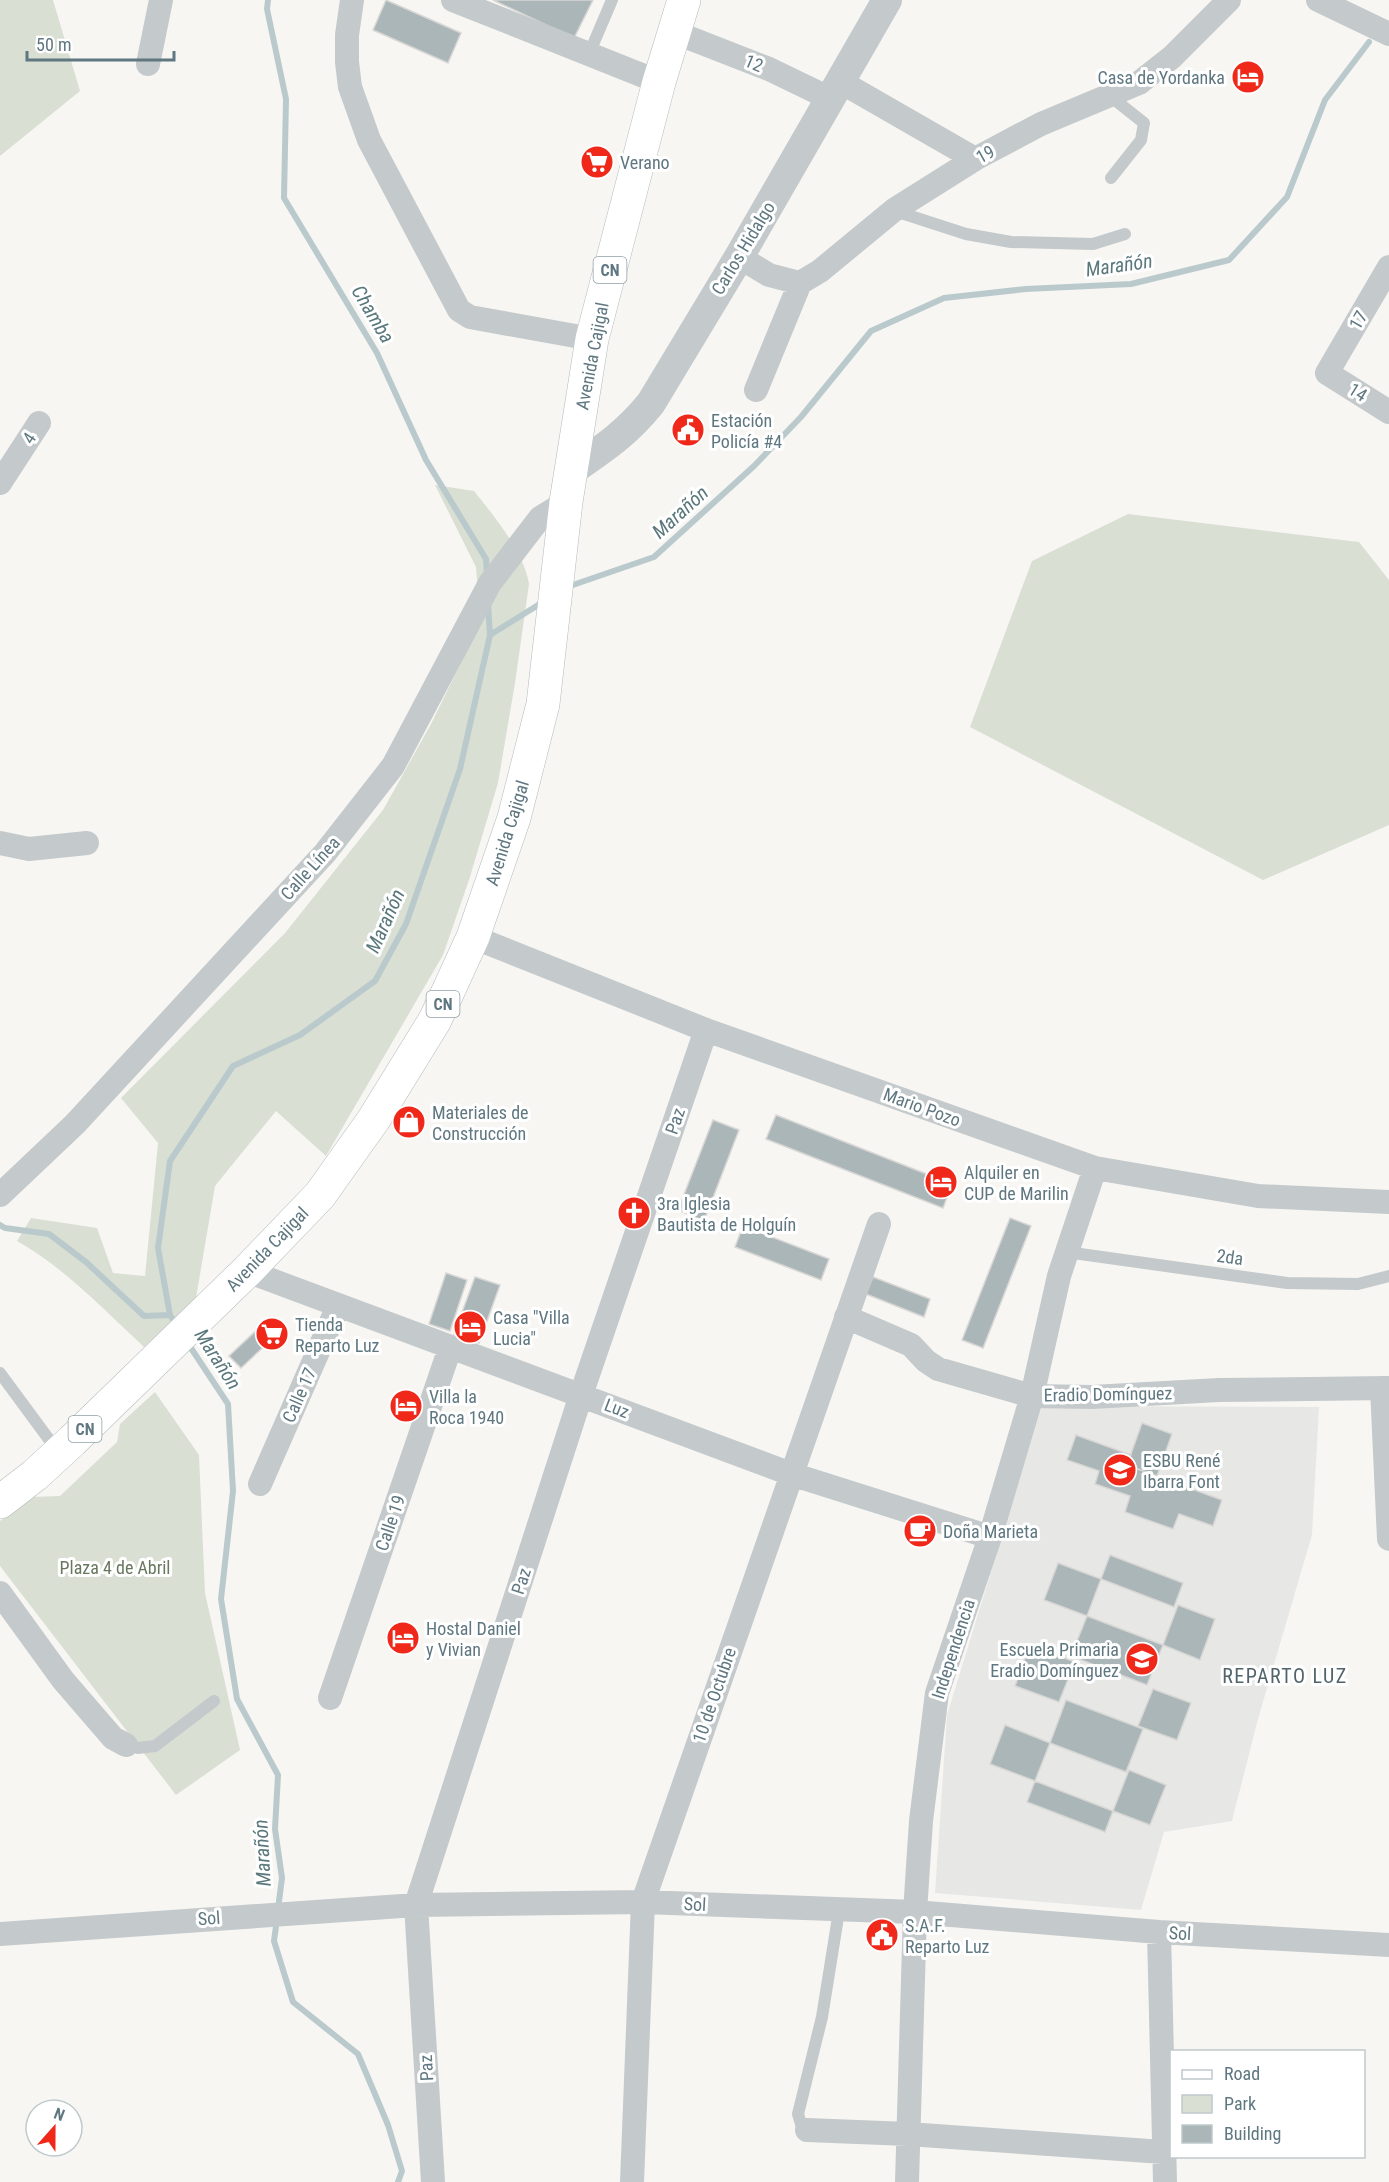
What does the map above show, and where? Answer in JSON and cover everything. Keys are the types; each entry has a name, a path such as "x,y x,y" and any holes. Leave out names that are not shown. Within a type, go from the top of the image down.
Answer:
{"main road":[{"name":"Avenida Cajigal","path":"0,1502 59,1454 247,1271 320,1195 374,1119 435,1020 473,937 514,818 543,704 568,487 592,339 659,82 684,0"}],"street":[{"path":"148,64 161,0"},
{"path":"352,0 347,35 350,87 369,140 459,310 470,317 592,339"},
{"path":"453,0 659,82"},
{"name":"Carlos Hidalgo","path":"568,487 636,422 651,403 739,257 887,0"},
{"name":"19","path":"800,283 820,271 894,210 975,159 1041,124 1139,83 1157,70 1229,0"},
{"path":"1318,0 1389,34"},
{"name":"12","path":"674,32 769,69 836,90 975,159"},
{"path":"739,257 769,275 800,283 756,390"},
{"name":"17","path":"1327,373 1389,267"},
{"name":"14","path":"1327,373 1389,412"},
{"name":"4","path":"0,483 39,423"},
{"name":"Calle Línea","path":"0,1196 75,1124 325,853 393,766 485,593 540,519 568,487"},
{"path":"0,843 29,849 87,843"},
{"name":"Mario Pozo","path":"473,937 706,1030 1095,1168 1258,1196 1389,1202"},
{"name":"Paz","path":"433,2182 416,1905 581,1395 706,1030"},
{"name":"Independencia","path":"907,2182 915,1912 921,1821 937,1693 990,1537 1032,1396 1066,1252 1095,1168"},
{"name":"10 de Octubre","path":"632,2182 643,1902 879,1224"},
{"name":"Luz","path":"247,1271 791,1474 990,1537"},
{"name":"Calle 17","path":"260,1484 338,1306"},
{"name":"Eradio Domínguez","path":"846,1317 911,1345 938,1370 1032,1396 1092,1397 1219,1390 1385,1388"},
{"name":"Calle 19","path":"330,1698 450,1348"},
{"path":"1385,1388 1389,1539"},
{"path":"0,1593 63,1680 113,1738 126,1745"},
{"name":"Sol","path":"0,1934 416,1905 643,1902 915,1912 1159,1932 1389,1945"},
{"path":"1159,1932 1165,2182"},
{"path":"807,2130 908,2134 1163,2152"}],"lane":[{"path":"588,54 612,0"},
{"path":"1110,96 1144,123 1141,140 1111,178"},
{"path":"894,210 966,234 1011,242 1093,244 1125,234"},
{"name":"2da","path":"1066,1252 1287,1283 1358,1284 1389,1276"},
{"path":"0,1373 59,1454"},
{"path":"126,1745 138,1748 155,1746 214,1701"},
{"path":"807,2130 801,2124 798,2114 822,2018 839,1911"}],"shaded area":[{"path":"1042,1406 1319,1407 1312,1535 1258,1719 1232,1821 1164,1832 1141,1910 935,1893 947,1715"}],"green space":[{"path":"0,0 53,0 80,91 0,156"},
{"path":"435,485 474,491 515,547 529,584 498,783 469,880 443,955 326,1156 276,1111 215,1186 196,1298 144,1347 68,1277 17,1241 31,1218 97,1228 113,1273 145,1276 158,1143 121,1098 285,933 383,810 431,724 476,632 480,616 476,567"},
{"path":"1128,514 1359,542 1389,580 1389,825 1263,880 970,727 1032,561"},
{"name":"Plaza 4 de Abril","path":"155,1392 199,1455 205,1593 240,1750 176,1795 0,1566 0,1521 30,1497 60,1496 117,1442 120,1424"}],"building":[{"path":"386,0 461,33 448,63 373,30"},
{"path":"493,0 593,0 574,38"},
{"path":"776,1115 952,1184 943,1208 766,1139"},
{"path":"713,1120 739,1130 704,1221 678,1210"},
{"path":"1010,1218 1031,1226 983,1348 962,1340"},
{"path":"743,1226 829,1259 821,1280 735,1247"},
{"path":"446,1273 467,1280 450,1331 429,1324"},
{"path":"475,1277 500,1285 479,1343 454,1334"},
{"path":"873,1277 930,1299 924,1317 866,1294"},
{"path":"262,1325 274,1337 241,1368 229,1356"},
{"path":"1142,1423 1172,1434 1157,1476 1127,1465"},
{"path":"1076,1435 1131,1455 1127,1465 1222,1500 1213,1526 1179,1514 1173,1529 1125,1512 1130,1496 1095,1484 1099,1471 1067,1460"},
{"path":"1110,1555 1183,1583 1174,1607 1101,1579"},
{"path":"1058,1563 1101,1579 1087,1616 1044,1600"},
{"path":"1178,1605 1215,1619 1200,1660 1163,1645"},
{"path":"1087,1616 1163,1645 1147,1685 1071,1656"},
{"path":"1030,1645 1075,1662 1059,1702 1015,1686"},
{"path":"1153,1689 1191,1703 1177,1740 1138,1726"},
{"path":"1066,1700 1143,1729 1126,1772 1050,1743"},
{"path":"1005,1725 1050,1743 1035,1781 990,1764"},
{"path":"1129,1770 1166,1785 1150,1825 1113,1811"},
{"path":"1035,1781 1113,1811 1105,1832 1027,1802"}],"waterway":[{"name":"Chamba","path":"268,0 267,9 286,99 284,198 377,353 426,460 486,559 487,574"},
{"name":"Marañón","path":"567,587 654,557 754,466 801,417 871,331 944,298 1026,289 1131,284 1229,260 1287,197 1325,100 1369,42"},
{"name":"Marañón","path":"490,635 543,602"},
{"name":"Marañón","path":"177,1326 170,1315 158,1248 170,1161 233,1066 300,1035 375,981 406,924 460,769 490,635 488,605"},
{"path":"0,1225 5,1228 49,1234 86,1262 144,1316 170,1315"},
{"name":"Marañón","path":"187,1342 228,1404 233,1491 221,1599 237,1699 278,1775 275,1829 282,1878 278,1909"},
{"name":"Marañón","path":"277,1919 274,1941 293,2002 358,2054 388,2125 402,2171 398,2182"}],"place":[{"name":"Casa de Yordanka","path":"1248,77"},
{"name":"Verano","path":"597,162"},
{"name":"Estación Policía #4","path":"688,430"},
{"name":"Materiales de Construcción","path":"409,1122"},
{"name":"Alquiler en CUP de Marilin","path":"941,1182"},
{"name":"3ra Iglesia Bautista de Holguín","path":"634,1213"},
{"name":"Casa \"Villa Lucia\"","path":"470,1327"},
{"name":"Tienda Reparto Luz","path":"272,1334"},
{"name":"Villa la Roca 1940","path":"406,1406"},
{"name":"ESBU René Ibarra Font","path":"1120,1470"},
{"name":"Doña Marieta","path":"920,1531"},
{"name":"Hostal Daniel y Vivian","path":"403,1638"},
{"name":"Escuela Primaria Eradio Domínguez","path":"1142,1659"},
{"name":"S.A.F. Reparto Luz","path":"882,1935"}],"district":[{"name":"REPARTO LUZ","path":"1285,1676"}]}
